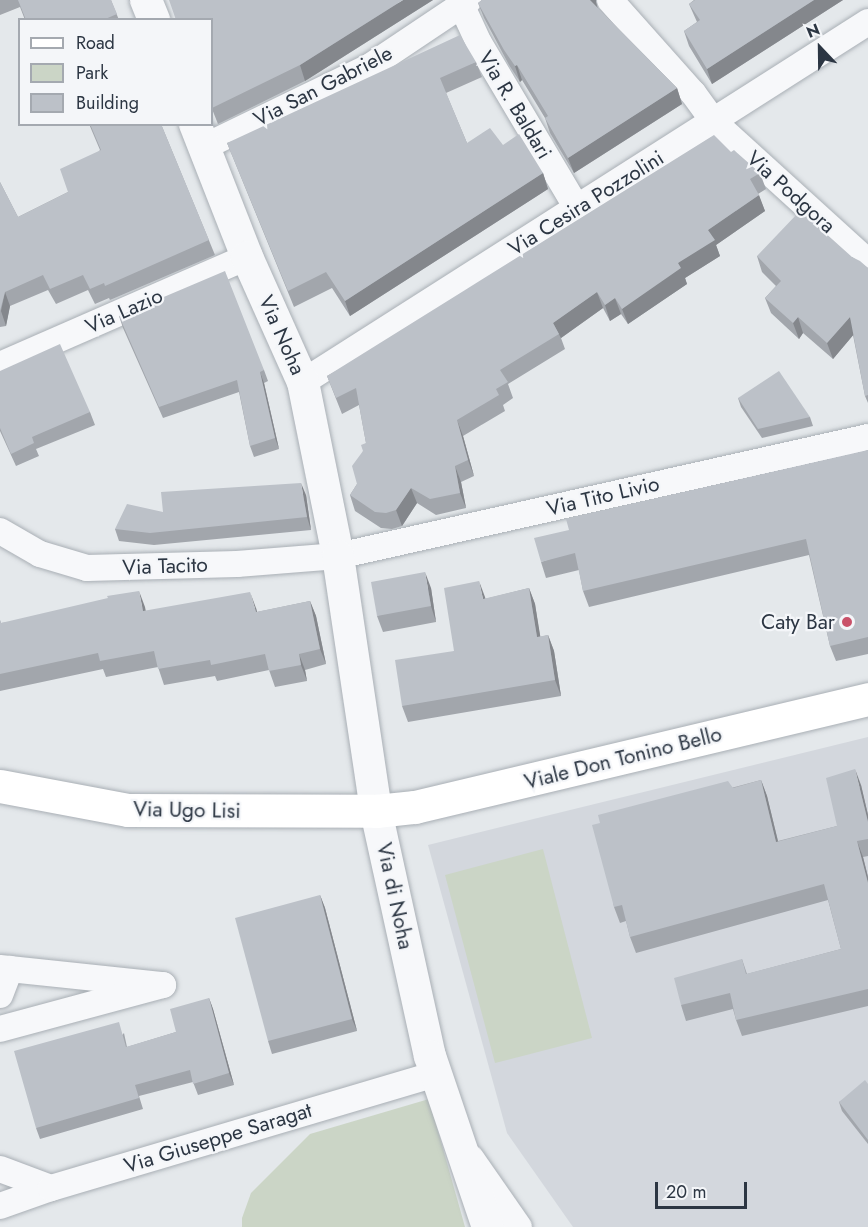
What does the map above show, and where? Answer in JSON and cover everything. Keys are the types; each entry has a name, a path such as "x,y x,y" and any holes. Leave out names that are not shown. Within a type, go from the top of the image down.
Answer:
{"main road":[{"name":"Viale Don Tonino Bello","path":"376,811 415,807 868,699"},
{"name":"Via Ugo Lisi","path":"0,786 128,810 376,811"}],"street":[{"path":"146,0 153,18"},
{"name":"Via Podgora","path":"610,0 693,93 714,122 868,262"},
{"name":"Via San Gabriele","path":"199,136 369,67 463,2"},
{"name":"Via R. Baldari","path":"463,2 478,43 577,208"},
{"name":"Via Cesira Pozzolini","path":"303,382 868,22"},
{"name":"Via Noha","path":"199,136 247,256 303,382 338,556"},
{"name":"Via Lazio","path":"0,365 247,256"},
{"name":"Via Tito Livio","path":"338,556 868,437"},
{"name":"Via Tacito","path":"0,531 40,554 87,568 237,564 338,556"},
{"name":"Via di Noha","path":"338,556 376,811 427,1045 488,1227"},
{"path":"0,995 5,969 163,986 0,1029"},
{"name":"Via Giuseppe Saragat","path":"0,1206 51,1188 436,1074"},
{"path":"461,1144 519,1227"},
{"path":"0,1169 51,1188"}],"shaded area":[{"path":"868,737 868,1227 573,1227 507,1133 428,845"}],"green space":[{"path":"543,849 592,1038 495,1063 445,875"},
{"path":"429,1099 465,1227 242,1227 242,1218 251,1193 310,1134"}],"building":[{"path":"18,0 111,0 117,14 108,18 25,18"},
{"path":"169,0 403,0 300,65 213,108 213,18 175,18"},
{"path":"482,0 590,0 677,88 568,158 545,118 548,116 517,65 515,66 504,50 478,3"},
{"path":"695,0 814,0 707,69 684,31 700,20 689,4"},
{"path":"460,35 476,62 440,78 467,143 490,128 503,145 519,134 543,173 345,301 326,272 288,291 227,143"},
{"path":"91,126 162,126 209,240 105,286 104,283 90,289 83,275 50,289 43,275 5,292 0,311 0,182 18,217 68,192 60,169 101,150"},
{"path":"714,135 731,152 734,150 760,173 750,179 759,195 708,230 715,240 678,263 681,268 622,309 615,298 605,305 597,292 553,323 559,334 500,370 508,382 496,389 499,395 457,420 468,460 455,466 460,493 430,499 411,488 396,510 386,513 375,512 350,495 357,484 352,466 363,451 361,445 366,443 356,388 336,398 327,376"},
{"path":"798,213 803,213 852,257 868,268 868,395 865,396 850,317 827,343 798,317 793,323 765,298 781,281 757,256"},
{"path":"225,271 264,370 260,372 275,438 250,446 237,380 159,407 119,316"},
{"path":"60,344 90,412 32,437 34,443 11,454 0,428 0,371"},
{"path":"779,371 810,417 758,429 738,398"},
{"path":"868,450 868,637 830,646 806,539 583,591 575,553 541,562 534,538 569,530 566,519"},
{"path":"301,483 307,517 150,533 115,529 127,504 163,512 161,492"},
{"path":"425,572 431,606 377,616 371,582"},
{"path":"479,581 483,599 529,588 537,637 548,635 555,680 402,706 395,660 454,651 444,588"},
{"path":"139,591 143,611 250,592 256,612 310,601 320,649 299,654 301,665 269,671 265,654 211,665 210,660 158,669 154,651 100,661 98,653 0,674 0,620 1,623 108,598 107,596"},
{"path":"855,769 868,822 868,839 857,841 868,883 868,989 736,1020 730,993 681,1005 674,978 742,959 746,974 841,949 824,884 630,937 622,905 614,907 592,825 600,823 598,815 728,781 733,788 761,780 776,842 837,826 826,778"},
{"path":"320,895 352,1019 268,1041 235,918"},
{"path":"209,998 229,1073 193,1084 190,1070 135,1085 139,1098 36,1128 14,1051 119,1022 126,1047 176,1032 170,1009"},
{"path":"865,1080 868,1084 868,1140 839,1102"}],"place":[{"name":"Caty Bar","path":"847,622"}]}
